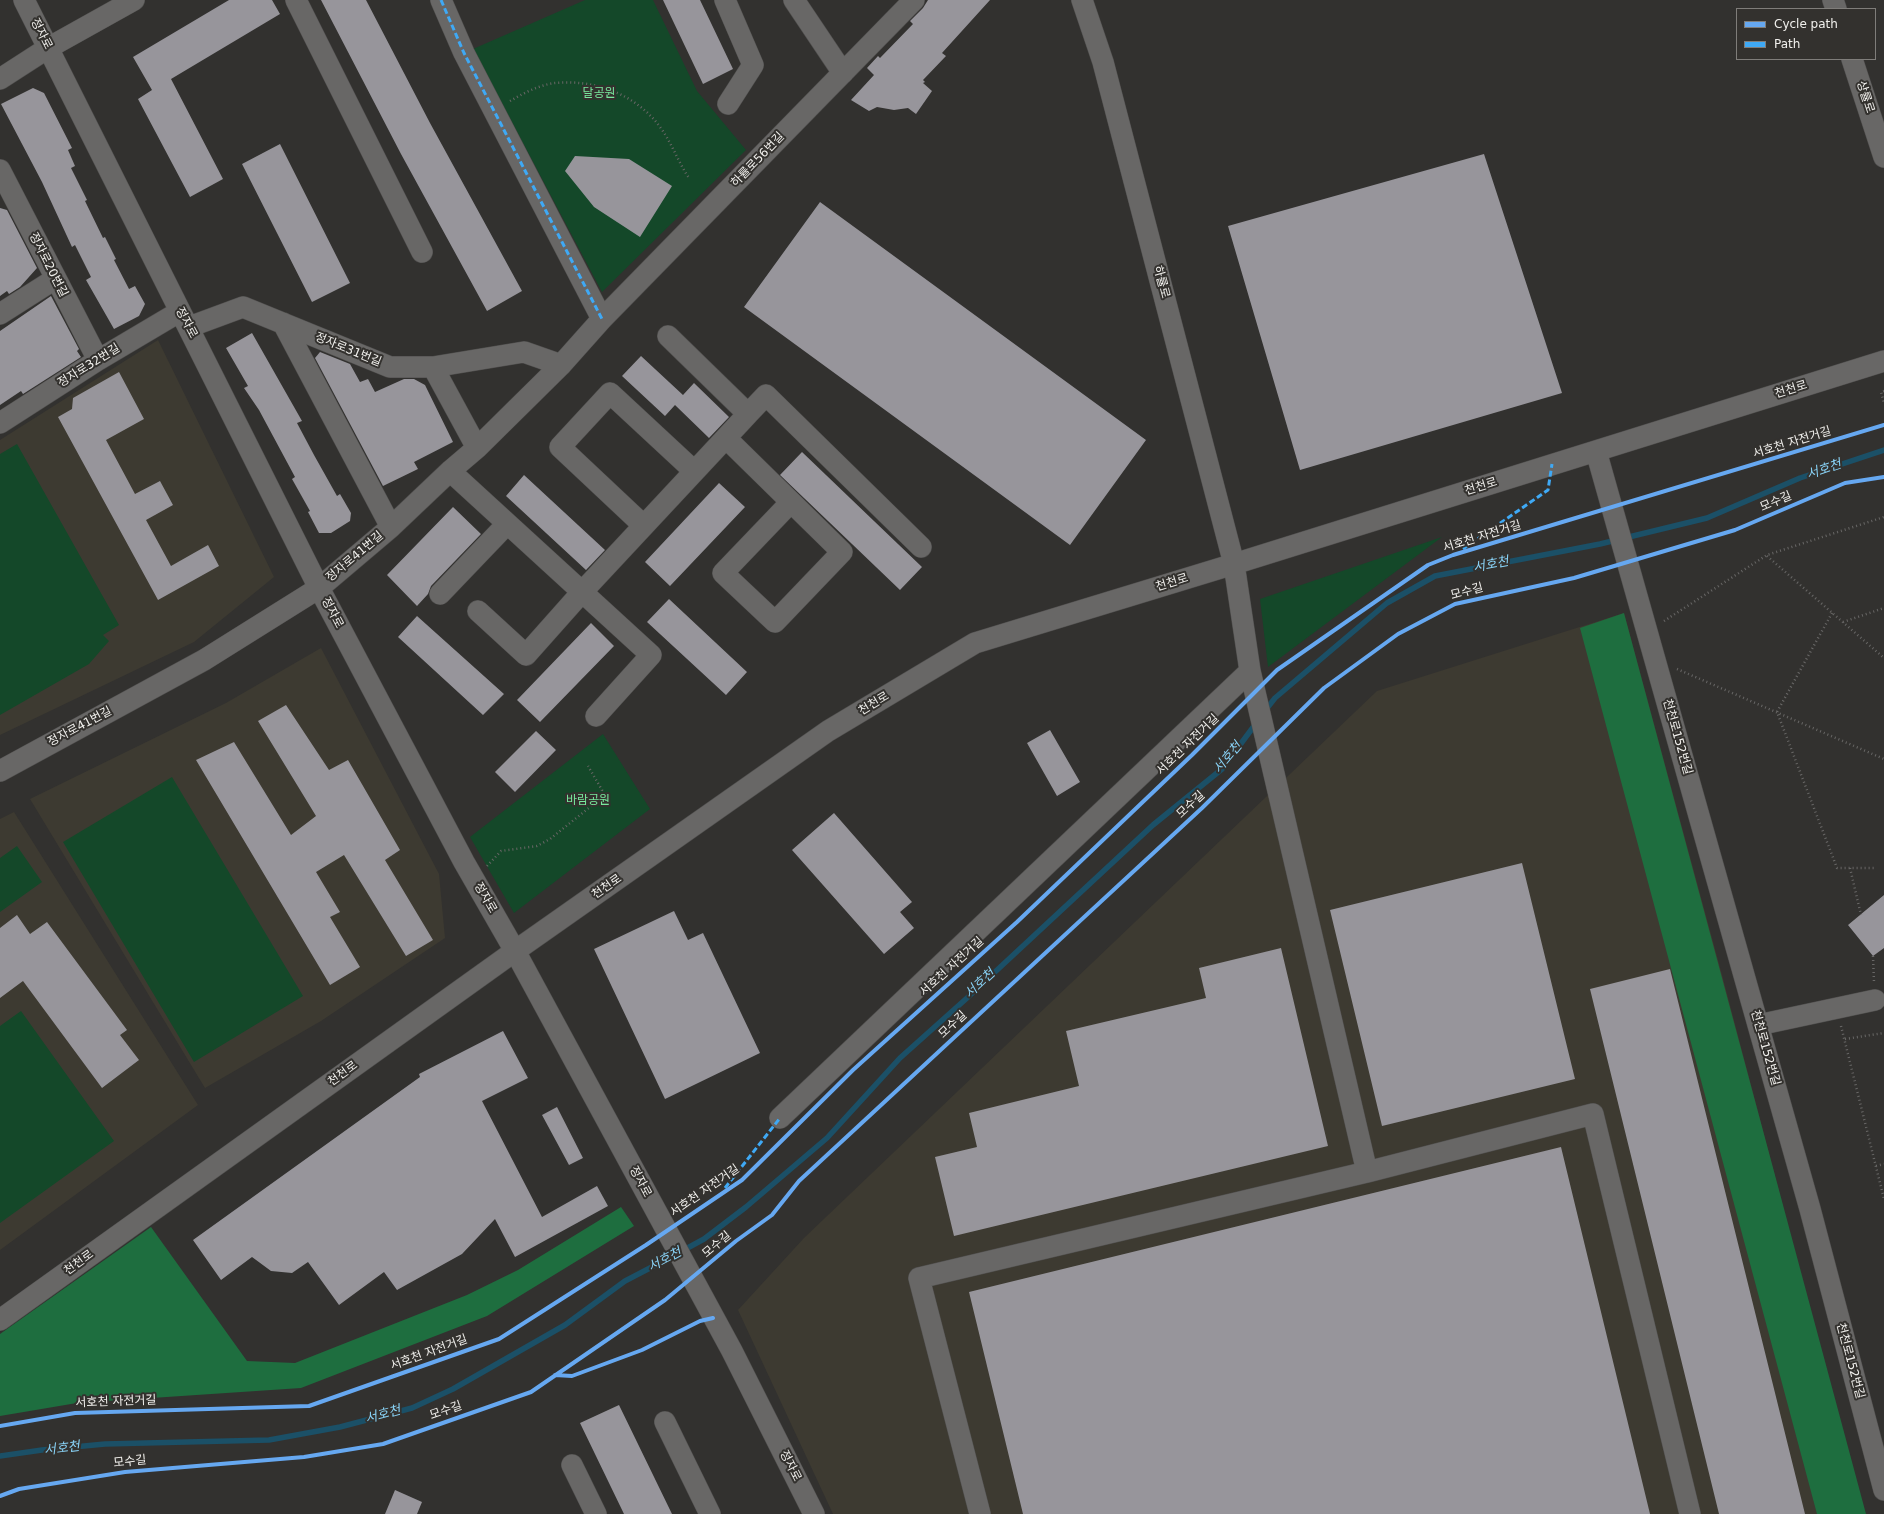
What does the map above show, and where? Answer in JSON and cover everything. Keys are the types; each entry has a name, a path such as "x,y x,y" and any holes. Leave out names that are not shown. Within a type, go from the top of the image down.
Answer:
{"street":[{"name":"정자로","path":"24,0 319,588 464,862 515,951 710,1313 732,1351 814,1514"},
{"path":"0,79 48,48 134,0"},
{"path":"296,0 422,252"},
{"path":"441,0 464,53 602,319"},
{"path":"725,0 753,65 728,104"},
{"path":"794,0 843,73"},
{"name":"하률로56번길","path":"602,319 914,0"},
{"name":"하률로","path":"1082,0 1103,62 1234,564 1250,671 1367,1172"},
{"name":"상률로","path":"1852,60 1884,157"},
{"name":"정자로20번길","path":"0,170 7,200 55,279 98,360"},
{"path":"0,314 55,279"},
{"name":"정자로31번길","path":"184,320 243,307 390,367 433,367 524,352 561,364"},
{"name":"정자로41번길","path":"0,770 204,660 319,588 391,527 450,471 477,448 561,364 602,319"},
{"name":"정자로32번길","path":"0,423 98,360 184,320"},
{"path":"283,323 391,527"},
{"path":"668,336 748,414"},
{"name":"천천로","path":"0,1320 515,951 828,731 975,643 1234,564 1884,361"},
{"path":"433,367 477,448"},
{"path":"644,525 560,447 565,441 610,393 694,471"},
{"path":"478,611 526,656 582,592 766,395 921,547"},
{"path":"726,438 842,552 775,622 723,572 791,502"},
{"name":"천천로152번길","path":"1596,451 1810,1209 1884,1490"},
{"path":"450,471 651,655 596,716"},
{"path":"440,594 507,524"},
{"path":"780,1118 1250,671"},
{"path":"1758,1025 1875,1000"},
{"path":"980,1514 919,1278 1367,1172 1593,1114 1690,1514"},
{"path":"665,1422 710,1514"},
{"path":"572,1465 596,1514"}],"path":[{"path":"494,110 529,90 555,83 585,84 612,89 646,111 661,128 689,178"},
{"path":"1884,391 1881,392 1884,403"},
{"path":"1647,632 1767,555 1884,517"},
{"path":"1767,555 1884,658"},
{"path":"1843,622 1884,608"},
{"path":"1777,712 1832,613"},
{"path":"1655,659 1884,760"},
{"path":"1777,712 1837,868 1874,868"},
{"path":"487,866 501,851 537,846 550,839 600,799 602,790 588,766"},
{"path":"1850,868 1861,915"},
{"path":"1873,956 1875,1000"},
{"path":"1837,1008 1884,1199"},
{"path":"1845,1039 1884,1034"},
{"path":"1876,1166 1884,1164"}],"shaded area":[{"path":"158,340 274,577 194,642 0,735 0,440"},
{"path":"1624,613 1722,975 1864,1514 833,1514 738,1310 804,1238 1377,691"},
{"path":"321,648 439,874 445,938 321,1021 205,1088 30,799 226,703"},
{"path":"14,812 198,1105 0,1250 0,819"}],"green space":[{"name":"달공원","path":"585,0 653,0 697,91 746,150 602,292 473,49"},
{"path":"17,444 119,625 103,635 109,641 89,664 0,715 0,454"},
{"path":"1442,537 1268,667 1260,599"},
{"path":"1624,613 1866,1514 1817,1514 1580,628"},
{"name":"바람공원","path":"603,734 650,809 514,913 470,837"},
{"path":"172,777 303,996 194,1062 63,842"},
{"path":"17,846 42,882 0,912 0,858"},
{"path":"21,1011 114,1141 0,1223 0,1026"},
{"path":"621,1207 634,1226 487,1316 301,1388 77,1403 0,1416 0,1334 151,1227 247,1361 295,1363 467,1295 518,1270"}],"building":[{"path":"229,0 272,0 280,14 171,79 223,179 190,197 138,99 152,90 133,57"},
{"path":"321,0 366,0 430,123 522,291 487,311 401,154"},
{"path":"663,0 700,0 733,69 703,84"},
{"path":"928,0 990,0 942,53 946,56 923,80 925,82 923,83 932,91 916,114 908,108 894,110 877,107 869,111 851,100 874,75 867,68 878,56 880,58 913,24 910,21 923,8"},
{"path":"33,88 44,93 72,148 68,150 75,166 71,168 87,200 85,201 103,238 105,237 116,259 114,260 129,289 135,286 145,304 139,316 114,329 86,280 91,277 75,245 72,247 42,182 1,104"},
{"path":"280,144 350,283 312,302 242,164"},
{"path":"1484,154 1562,393 1300,470 1228,226"},
{"path":"575,156 629,159 672,186 640,237 594,207 565,171"},
{"path":"820,202 1146,440 1070,545 744,307"},
{"path":"0,208 7,210 37,268 20,287 9,294 7,291 0,296"},
{"path":"51,296 79,349 77,351 81,357 23,394 21,391 0,405 0,331"},
{"path":"252,333 302,421 297,423 314,455 337,496 340,494 351,513 350,521 331,533 319,533 308,512 310,511 292,479 295,477 259,410 244,388 248,386 226,348"},
{"path":"320,352 350,364 360,382 368,379 375,392 404,379 414,379 425,385 453,442 414,462 418,469 383,486 315,358"},
{"path":"641,356 683,395 694,383 729,417 709,438 675,405 665,416 622,376"},
{"path":"119,372 144,419 106,440 135,494 160,481 173,505 146,520 171,566 208,545 219,566 158,600 58,417 72,409 73,398"},
{"path":"802,452 922,567 900,590 780,475"},
{"path":"524,475 605,550 586,570 506,496"},
{"path":"719,483 745,507 670,586 645,562"},
{"path":"453,507 481,534 431,586 428,594 417,606 387,575"},
{"path":"669,599 747,672 726,695 647,622"},
{"path":"417,616 504,694 483,715 398,637"},
{"path":"591,623 614,646 540,722 517,700"},
{"path":"286,705 329,770 348,760 400,850 385,860 433,940 406,956 344,855 316,872 340,912 330,917 360,967 330,985 196,760 234,742 291,835 316,816 258,721"},
{"path":"1050,730 1080,782 1057,796 1027,743"},
{"path":"536,731 556,750 515,792 495,772"},
{"path":"834,813 912,902 900,912 914,928 884,954 792,850"},
{"path":"1522,863 1575,1079 1382,1126 1330,910"},
{"path":"1884,895 1884,948 1873,956 1848,925"},
{"path":"674,911 688,940 703,933 760,1053 665,1099 594,949"},
{"path":"17,915 30,934 47,922 127,1030 120,1035 139,1060 102,1088 23,981 0,998 0,928"},
{"path":"1281,948 1328,1146 954,1236 935,1157 977,1147 969,1113 1079,1086 1066,1031 1206,998 1199,968"},
{"path":"1670,969 1805,1514 1719,1514 1590,989"},
{"path":"503,1031 528,1078 482,1101 542,1217 597,1186 608,1206 515,1257 495,1219 462,1254 397,1290 384,1272 339,1305 308,1262 292,1273 271,1271 252,1257 221,1280 193,1240 420,1077 419,1074"},
{"path":"557,1107 583,1158 569,1165 542,1115"},
{"path":"1561,1147 1650,1514 1023,1514 969,1292"},
{"path":"619,1405 672,1514 624,1514 580,1423"},
{"path":"395,1490 422,1502 417,1514 385,1514"}],"waterway":[{"name":"서호천","path":"1264,712 1275,698 1387,603 1435,576 1600,544 1707,518 1800,478 1884,450"},
{"name":"서호천","path":"682,1251 704,1239 746,1207 827,1138 900,1058 967,998 1153,825 1222,769 1257,722"},
{"name":"서호천","path":"0,1456 105,1444 269,1440 340,1427 412,1408 453,1389 565,1325 625,1281 675,1255"}],"marked path":[{"path":"441,0 464,53 602,319"},
{"path":"1463,549 1548,490 1552,464"},
{"path":"725,1188 780,1118"}],"cycle path":[{"name":"서호천 자전거길","path":"0,1426 75,1413 309,1406 499,1339 646,1245 742,1180 853,1070 1017,922 1192,755 1277,670 1428,565 1453,555 1884,425"},
{"name":"모수길","path":"0,1496 19,1489 125,1472 304,1457 383,1444 531,1392 665,1300 736,1241 772,1215 799,1181 1202,808 1324,688 1398,634 1455,604 1574,578 1735,530 1845,483 1884,477"},
{"path":"555,1375 572,1376 642,1350 700,1321 713,1318"}]}
